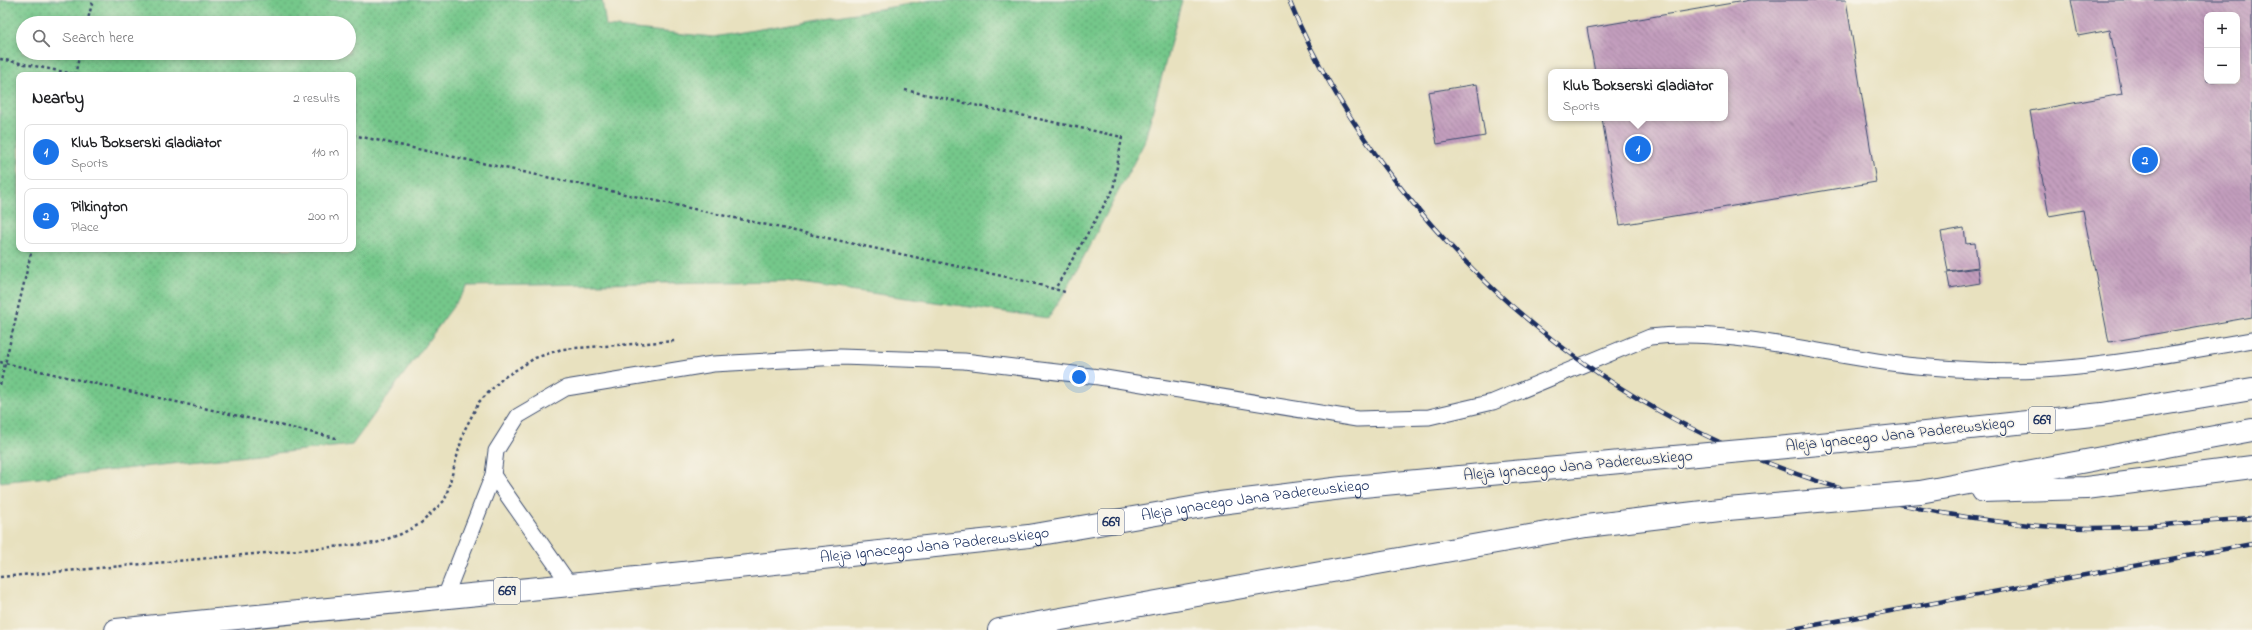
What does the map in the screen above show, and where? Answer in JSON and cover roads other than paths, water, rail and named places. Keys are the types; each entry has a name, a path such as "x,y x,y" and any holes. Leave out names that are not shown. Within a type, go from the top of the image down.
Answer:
{"main road":[{"name":"Aleja Ignacego Jana Paderewskiego","path":"116,630 570,585 1029,536 1220,503 1342,488 1831,443 2102,414 2252,389"},
{"path":"1920,492 2252,430"},
{"path":"999,630 1586,526 1728,509 1920,492 2086,488 2252,467"}],"lane":[{"path":"445,597 493,474 496,451 518,416 566,388 713,364 840,357 964,361 1099,377 1357,419 1429,417 1494,402 1650,337 1676,334 1737,339 1915,366 1976,370 2055,369 2118,363 2252,340"},
{"path":"493,474 570,585"}],"railway":[{"path":"1289,0 1299,24 1323,71 1351,118 1397,183 1460,256 1528,320 1602,376 1681,423 1765,462 1853,492 1945,513 2040,526 2066,528 2146,526 2252,518"},
{"path":"1788,630 2252,544"}],"place":[{"name":"Klub Bokserski Gladiator","path":"1638,149"},
{"name":"Pilkington","path":"2145,160"}]}
